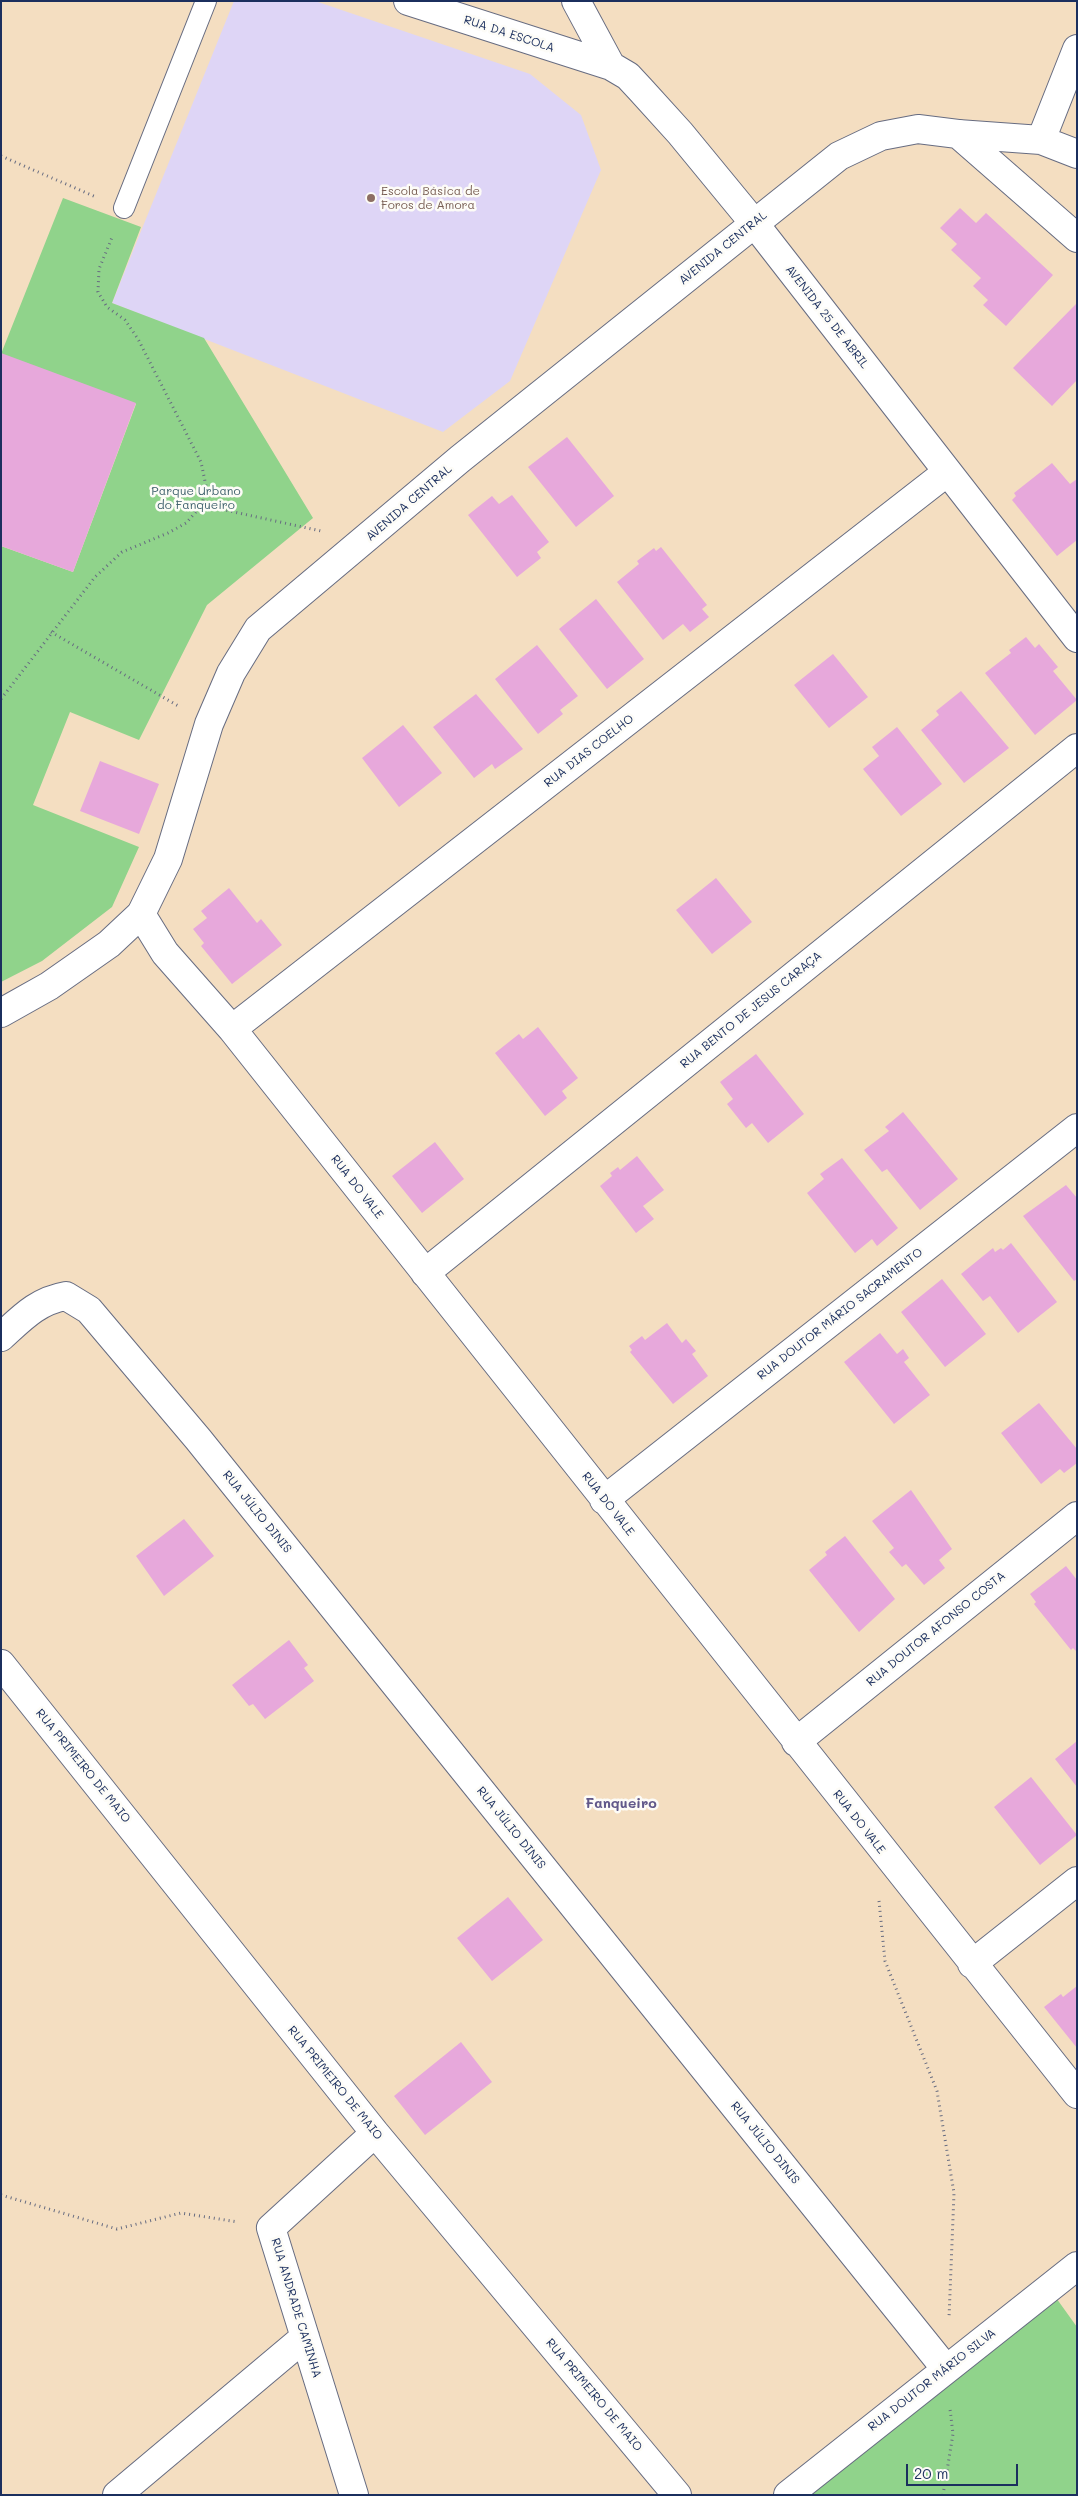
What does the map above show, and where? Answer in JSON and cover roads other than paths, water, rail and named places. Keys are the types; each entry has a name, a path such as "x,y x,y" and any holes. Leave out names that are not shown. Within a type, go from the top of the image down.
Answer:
{"street":[{"name":"RUA DA ESCOLA","path":"408,1 470,10 611,66"},
{"name":"AVENIDA 25 DE ABRIL","path":"576,1 611,66 628,76 648,97 754,224 946,473 1077,638"},
{"path":"1041,140 1077,49"},
{"name":"AVENIDA CENTRAL","path":"1,1013 49,986 109,944 141,914 168,859 209,724 231,673 258,629 365,541 460,459 754,224 840,156 880,136 918,129 1041,140 1077,154"},
{"path":"958,134 1077,238"},
{"name":"RUA DIAS COELHO","path":"232,1029 946,473"},
{"name":"RUA BENTO DE JESUS CARAÇA","path":"425,1272 1077,748"},
{"name":"RUA DO VALE","path":"141,914 165,953 232,1029 1077,2094"},
{"name":"RUA DOUTOR MÁRIO SACRAMENTO","path":"604,1500 1077,1128"},
{"name":"RUA JÚLIO DINIS","path":"1,1337 28,1313 48,1299 66,1296 89,1310 198,1439 946,2369"},
{"name":"RUA DOUTOR AFONSO COSTA","path":"796,1742 1077,1516"},
{"name":"RUA PRIMEIRO DE MAIO","path":"1,1664 375,2132 677,2495"},
{"path":"972,1964 1077,1881"},
{"name":"RUA ANDRADE CAMINHA","path":"354,2495 271,2228 375,2132"},
{"name":"RUA DOUTOR MÁRIO SILVA","path":"788,2495 1077,2266"},
{"path":"117,2495 305,2337"}],"lane":[{"path":"124,208 206,1"}],"place":[{"name":"Escola Básica de Foros de Amora","path":"371,198"}],"district":[{"name":"Fanqueiro","path":"621,1804"}],"park label":[{"name":"Parque Urbano do Fanqueiro","path":"196,498"}]}
